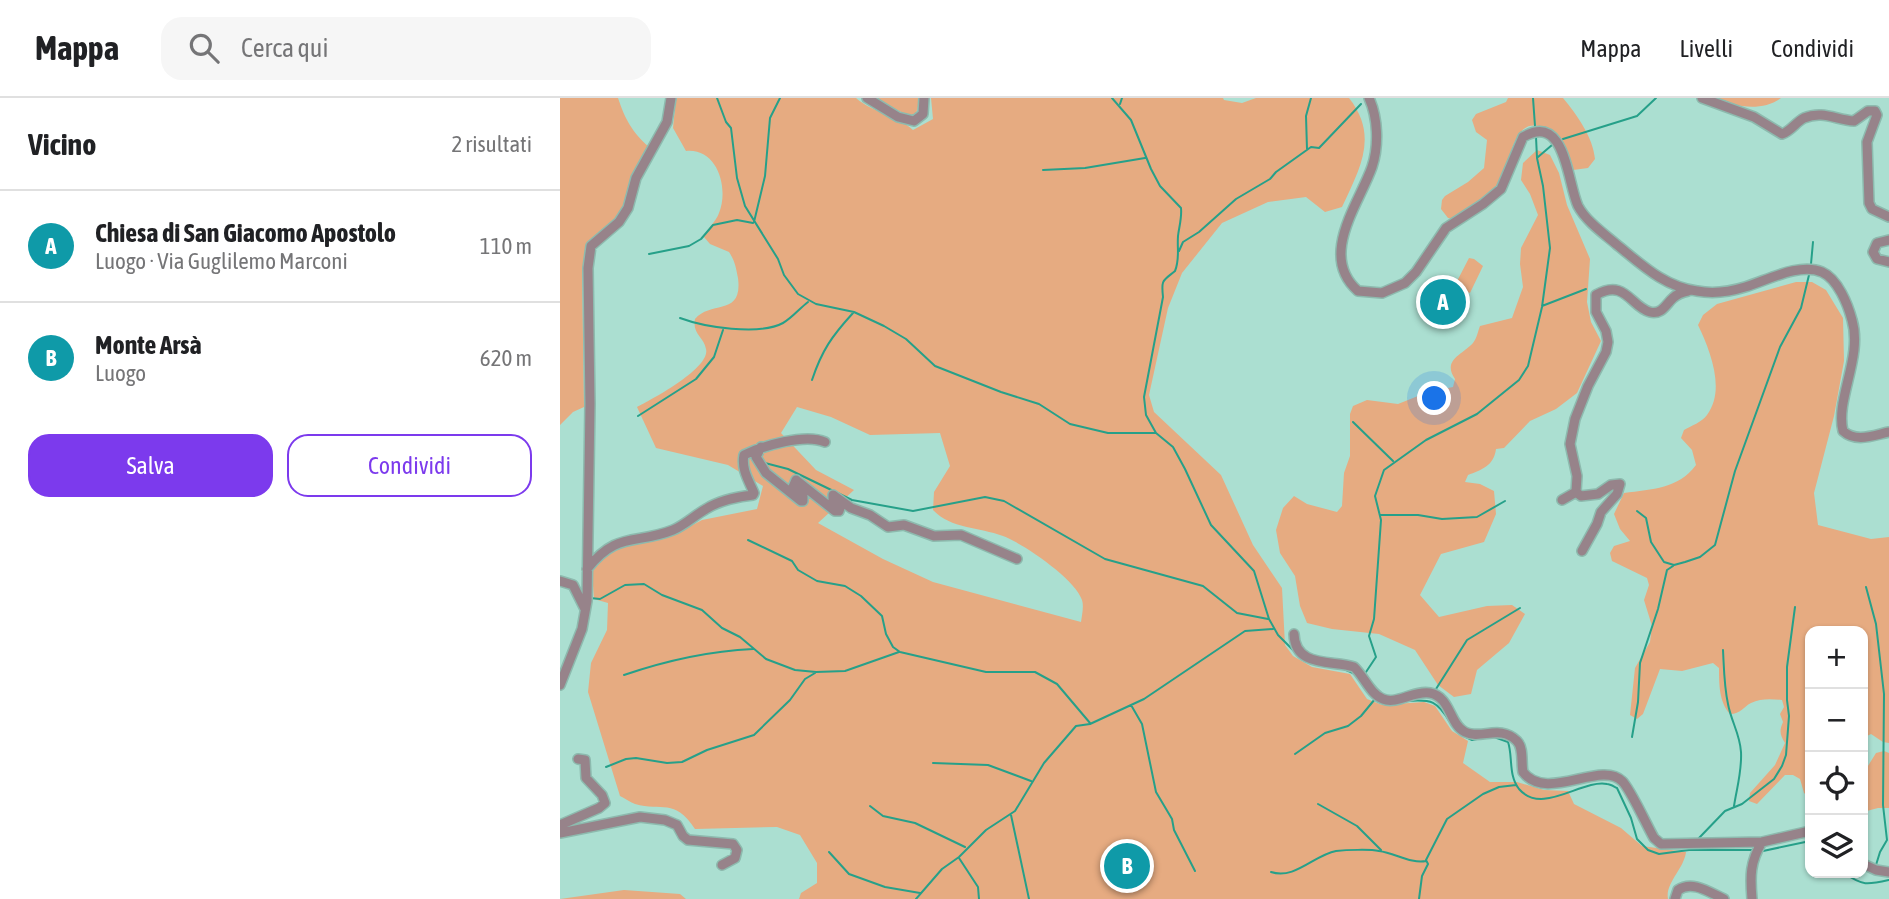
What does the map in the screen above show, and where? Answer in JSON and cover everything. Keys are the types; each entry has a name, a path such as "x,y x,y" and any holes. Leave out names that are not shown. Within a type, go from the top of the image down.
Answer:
{"street":[{"path":"560,685 586,614 589,257 595,242 619,222 628,208 636,178 667,122 671,98"},
{"path":"867,98 898,117 914,121 923,114 924,98"},
{"path":"1369,98 1377,125 1375,154 1372,167 1346,224 1341,258 1344,275 1358,291 1382,292 1405,283 1416,272 1446,228 1501,189 1523,137 1537,131 1549,134 1558,142 1576,198 1586,217 1669,284 1707,292 1736,289 1807,269 1827,275 1845,301 1854,324 1854,354 1842,418 1843,431 1847,435 1860,438 1889,432"},
{"path":"1702,98 1754,117 1782,134 1803,118 1829,114 1854,121 1868,111 1875,111 1877,115 1871,127 1867,149 1868,203 1872,209 1889,218"},
{"path":"1889,240 1877,243 1873,252 1877,259 1889,262"},
{"path":"1576,492 1577,476 1570,444 1575,419 1606,352 1608,342 1606,331 1596,312 1596,295 1600,292 1620,291 1649,312 1656,313 1664,309 1673,298 1690,290"},
{"path":"587,569 609,547 628,539 663,534 718,503 753,495 746,478 743,457 761,447 808,439 825,442"},
{"path":"761,447 756,457 761,467 801,501 803,496 793,487 796,480 835,511 839,511 839,508 832,498 833,495 851,508 870,515 888,527 904,525 934,536 961,536 1017,559"},
{"path":"1576,492 1581,496 1598,494 1611,485 1620,484 1616,494 1601,512 1583,551"},
{"path":"1562,500 1576,492"},
{"path":"560,581 573,585 586,614"},
{"path":"1294,634 1296,645 1304,656 1323,664 1354,667 1382,699 1390,701 1429,692 1445,702 1465,732 1497,732 1516,740 1520,745 1523,772 1533,780 1550,783 1601,776 1619,778 1627,787 1654,838 1661,844 1762,842 1805,832"},
{"path":"560,825 600,808 605,803 602,795 586,779 585,760 578,759"},
{"path":"560,833 640,817 673,822 688,840 733,844 737,850 735,858 722,865"},
{"path":"1752,899 1750,869 1762,842"},
{"path":"1868,866 1889,872"},
{"path":"1675,899 1678,890 1685,886 1698,887 1724,899"}],"shaded area":[{"path":"560,98 618,98 630,125 649,147 633,173 621,213 588,245 582,273 584,407 573,412 560,425"},
{"path":"676,98 856,98 913,130 933,119 931,98 1223,98 1242,103 1256,98 1349,98 1358,112 1365,139 1360,165 1342,207 1325,212 1306,197 1268,202 1222,223 1182,273 1168,308 1149,395 1154,412 1221,475 1253,545 1282,588 1285,645 1293,656 1312,667 1350,674 1367,699 1382,705 1424,702 1435,706 1452,731 1468,741 1463,763 1490,782 1517,782 1544,790 1568,791 1574,804 1621,828 1642,846 1686,852 1669,887 1668,899 799,899 801,893 817,883 817,863 800,835 777,827 695,829 688,819 674,809 635,804 620,796 588,692 591,663 607,630 608,603 594,599 592,572 606,555 621,548 674,535 702,520 757,509 763,486 728,465 656,448 637,407 679,382 699,365 705,357 706,349 695,328 695,319 702,313 731,303 738,290 733,258 729,252 710,244 704,237 718,216 722,203 723,193 718,172 706,156 686,151 673,128","holes":["797,407 831,417 870,435 940,433 950,466 934,492 933,510 948,521 1012,540 1048,563 1070,582 1083,602 1081,622 933,582 883,559 818,523 854,490 816,470 781,433"]},
{"path":"874,98 920,98 916,114 909,116"},
{"path":"1508,98 1563,98 1588,135 1595,159 1588,168 1573,170 1566,151 1556,136 1544,128 1533,126 1524,129 1513,146 1502,179 1493,192 1453,219 1448,218 1441,209 1442,200 1484,168 1487,140 1476,132 1472,120 1476,114 1506,102"},
{"path":"1714,98 1781,98 1765,105 1748,107"},
{"path":"1537,150 1550,155 1559,173 1567,205 1590,259 1587,302 1591,322 1601,341 1577,393 1556,409 1530,421 1504,448 1496,449 1490,463 1468,475 1465,482 1480,484 1494,491 1496,514 1484,542 1441,554 1420,595 1439,617 1487,606 1512,605 1525,614 1509,643 1477,670 1471,694 1454,697 1438,685 1415,650 1379,634 1332,629 1307,623 1300,606 1295,576 1280,553 1276,530 1283,508 1294,496 1307,504 1337,512 1342,506 1344,473 1350,456 1350,414 1353,406 1367,400 1398,404 1428,392 1453,387 1455,379 1452,362 1473,343 1480,326 1512,318 1523,287 1521,248 1538,215 1521,180 1523,163"},
{"path":"1469,258 1483,266 1470,293 1454,287"},
{"path":"1796,282 1812,282 1826,290 1843,318 1844,361 1834,416 1814,493 1818,525 1871,539 1889,537 1889,743 1871,734 1868,736 1868,626 1805,626 1805,794 1800,779 1785,775 1757,804 1749,801 1750,793 1775,765 1785,743 1781,733 1783,722 1780,714 1784,707 1782,700 1759,700 1737,713 1730,714 1722,698 1719,668 1713,663 1682,671 1660,669 1643,714 1637,719 1630,715 1635,668 1650,642 1652,626 1644,600 1649,585 1647,578 1612,561 1610,553 1614,546 1630,541 1620,529 1614,514 1624,493 1655,489 1673,483 1696,465 1692,450 1681,438 1684,430 1699,422 1713,405 1716,382 1714,370 1698,325 1703,315 1717,304"},
{"path":"1876,753 1889,753 1889,808 1868,811 1868,766"},
{"path":"624,890 680,894 686,899 560,899"}],"waterway":[{"path":"717,98 731,128 737,178 745,206 778,259 784,275 798,294 816,304 854,312 884,326 906,339 935,366 1039,404 1070,424 1108,433 1155,433"},
{"path":"754,222 765,176 770,118 780,98"},
{"path":"1112,98 1131,120 1160,186 1181,208 1175,271 1163,284 1163,297 1144,397 1146,415 1156,433 1173,447 1211,525 1254,571 1269,619 1278,635 1299,656"},
{"path":"1120,104 1122,98"},
{"path":"1307,149 1306,116 1311,98"},
{"path":"1533,98 1535,126"},
{"path":"1563,139 1637,116 1656,98"},
{"path":"1179,251 1183,242 1199,232 1236,199 1270,179 1311,147 1319,148 1361,104"},
{"path":"1366,672 1376,657 1369,636 1374,619 1381,520 1375,496 1384,470 1426,440 1477,414 1519,380 1528,366 1542,307 1550,248 1536,137"},
{"path":"1538,157 1552,145"},
{"path":"1043,170 1085,168 1145,158"},
{"path":"649,254 689,246 701,239 713,225 737,220 753,223"},
{"path":"1811,264 1813,242"},
{"path":"1637,511 1646,518 1651,542 1664,562 1674,565 1685,562 1700,557 1715,545 1735,471 1780,347 1801,308 1809,275"},
{"path":"1542,306 1586,289"},
{"path":"680,318 717,327 760,329 783,323 808,302"},
{"path":"812,380 828,344 853,313"},
{"path":"638,416 696,379 714,357 723,330"},
{"path":"1353,422 1393,461"},
{"path":"765,463 788,469 852,500 913,511 985,497 1004,501 1105,559 1203,586 1237,613 1268,619"},
{"path":"1381,515 1418,515 1442,519 1477,517 1505,501"},
{"path":"748,540 792,561 798,570 817,581 845,586 861,596 882,616 886,634 893,647 900,652 986,672 1035,672 1057,684 1090,723"},
{"path":"1632,737 1638,702 1640,663 1658,609 1667,570 1673,566"},
{"path":"590,598 600,599 625,585 644,584 662,595 702,610 722,628 740,637 766,659 795,670 845,671 899,652"},
{"path":"1866,587 1876,624 1884,694 1883,805 1887,840 1876,865"},
{"path":"1699,838 1725,811 1742,804 1774,779 1782,766 1786,755 1789,716 1787,667 1795,607"},
{"path":"1436,689 1467,640 1520,608"},
{"path":"916,899 942,869 959,857 986,830 1015,811 1044,763 1076,726 1090,724 1144,699 1245,631 1273,629"},
{"path":"624,675 688,658 753,649"},
{"path":"1723,650 1729,710 1741,752 1734,806"},
{"path":"1344,669 1355,674"},
{"path":"606,767 636,758 667,763 682,762 707,750 754,735 790,700 805,679 815,673"},
{"path":"1295,754 1325,733 1348,726 1361,716 1375,699"},
{"path":"1407,701 1422,700 1433,703 1450,722"},
{"path":"1131,705 1142,724 1156,792 1172,819 1174,830 1195,871"},
{"path":"1464,736 1472,740 1482,738"},
{"path":"1494,737 1508,742 1513,778 1519,789 1528,796 1550,798 1597,784 1608,784 1617,788 1637,839 1648,850 1659,854 1689,850 1752,850"},
{"path":"933,763 988,765 1031,781"},
{"path":"1419,899 1422,876 1428,864 1426,860 1447,819 1483,794 1499,787 1516,785"},
{"path":"1318,804 1357,826 1381,850"},
{"path":"870,806 883,816 915,823 965,847"},
{"path":"1011,815 1029,899"},
{"path":"1763,851 1805,842"},
{"path":"1271,872 1288,873 1336,851 1375,850 1415,861 1426,861"},
{"path":"829,852 849,874 885,887 920,893"},
{"path":"959,858 978,887 979,899"},
{"path":"1853,878 1865,883 1889,880"}],"place":[{"name":"Chiesa di San Giacomo Apostolo","path":"1443,302"},
{"name":"Monte Arsà","path":"1127,866"}]}
